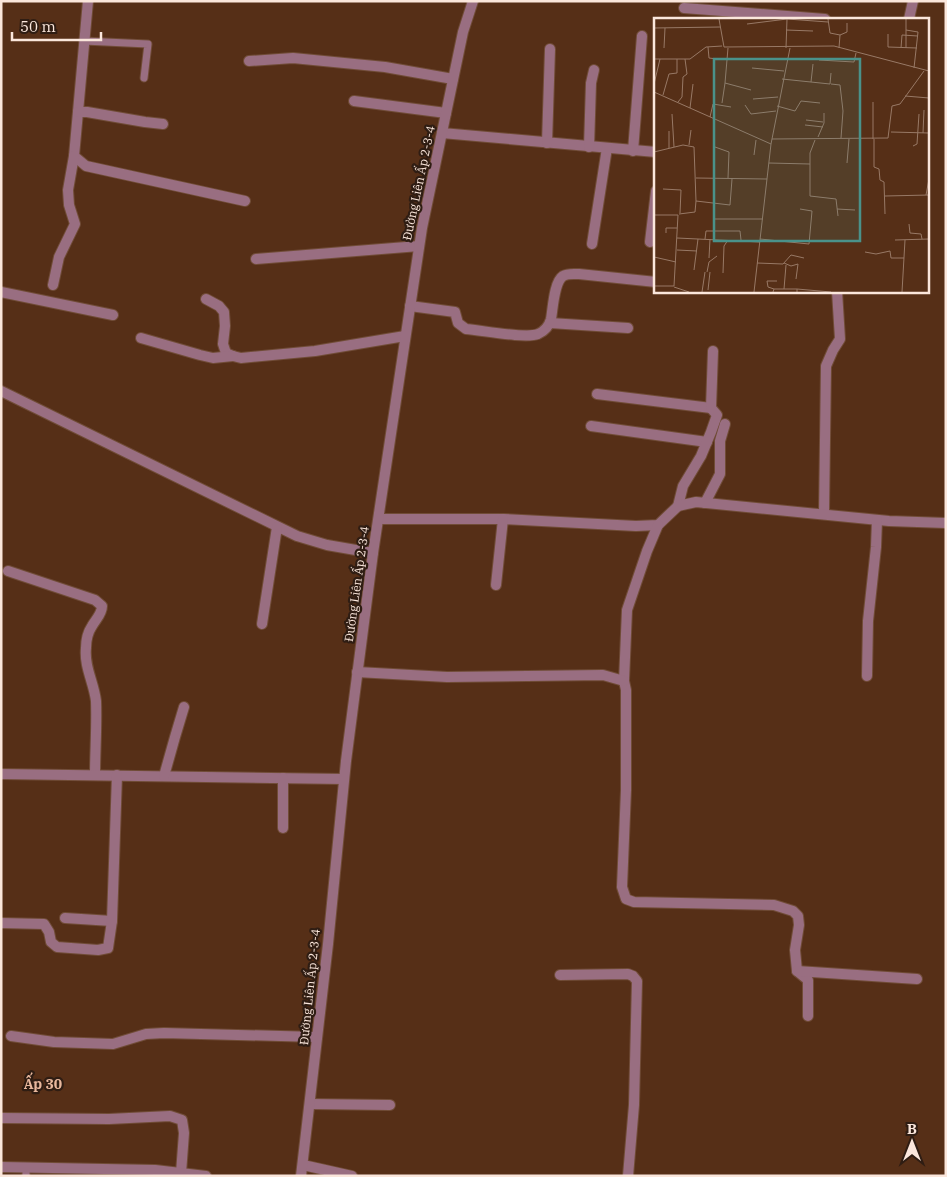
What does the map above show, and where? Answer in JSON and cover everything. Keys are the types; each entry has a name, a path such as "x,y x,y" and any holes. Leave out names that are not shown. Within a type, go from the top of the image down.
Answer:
{"street":[{"path":"53,285 59,257 75,224 69,206 68,190 74,156 88,1"},
{"name":"Đường Liên Ấp 2-3-4","path":"302,1170 329,934 344,779 373,553 422,228 453,79 473,1"},
{"path":"909,18 913,1"},
{"path":"684,8 812,18"},
{"path":"633,150 642,36"},
{"path":"547,143 550,50"},
{"path":"249,61 293,58 385,67 453,79"},
{"path":"589,147 591,83 594,70"},
{"path":"354,101 446,113"},
{"path":"78,112 163,124"},
{"path":"442,133 654,152"},
{"path":"592,244 607,148"},
{"path":"74,156 86,166 245,201"},
{"path":"650,242 654,208"},
{"path":"256,259 419,246"},
{"path":"410,306 454,312 458,323 466,329 528,336 544,330 550,323 557,284 565,275 579,274 654,282"},
{"path":"1,292 113,315"},
{"path":"824,514 826,366 840,339 837,292"},
{"path":"206,299 219,306 224,312 223,344 226,353 240,358 315,351 405,336"},
{"path":"550,323 628,328"},
{"path":"141,338 214,358 232,356"},
{"path":"711,408 713,351"},
{"path":"1,392 297,536 327,545 373,553"},
{"path":"597,394 711,408 717,415 701,456 682,486 678,506"},
{"path":"705,503 720,474 720,441 725,424"},
{"path":"591,426 707,442"},
{"path":"808,1016 808,980 797,970 795,950 799,925 798,916 793,911 774,905 634,902 626,899 622,887 626,790 626,690 624,680 627,610 658,525 678,506 690,503 705,503 877,520 946,524"},
{"path":"379,519 503,519 636,526 658,525"},
{"path":"496,585 503,519"},
{"path":"867,676 868,621 877,520"},
{"path":"262,624 277,526"},
{"path":"8,571 95,600 102,606 100,615 89,631 86,649 86,660 96,702 96,775"},
{"path":"357,672 447,677 603,675 624,680"},
{"path":"164,776 184,707"},
{"path":"1,774 344,779"},
{"path":"1,923 44,924 51,942 57,947 98,950 108,948 112,921 117,775"},
{"path":"283,778 283,828"},
{"path":"65,918 112,921"},
{"path":"797,970 917,979"},
{"path":"560,975 628,974 634,976 637,981 634,1105 628,1176"},
{"path":"11,1036 54,1042 113,1044 146,1034 164,1033 317,1037"},
{"path":"310,1104 390,1105"},
{"path":"1,1118 109,1119 170,1116 182,1120 184,1133 181,1173"},
{"path":"1,1167 26,1172 103,1169 155,1170 206,1176"},
{"path":"91,1176 103,1169"},
{"path":"302,1170 352,1176"}],"lane":[{"path":"84,41 148,44 144,78"}],"district":[{"name":"Ấp 30","path":"43,1084"}]}
